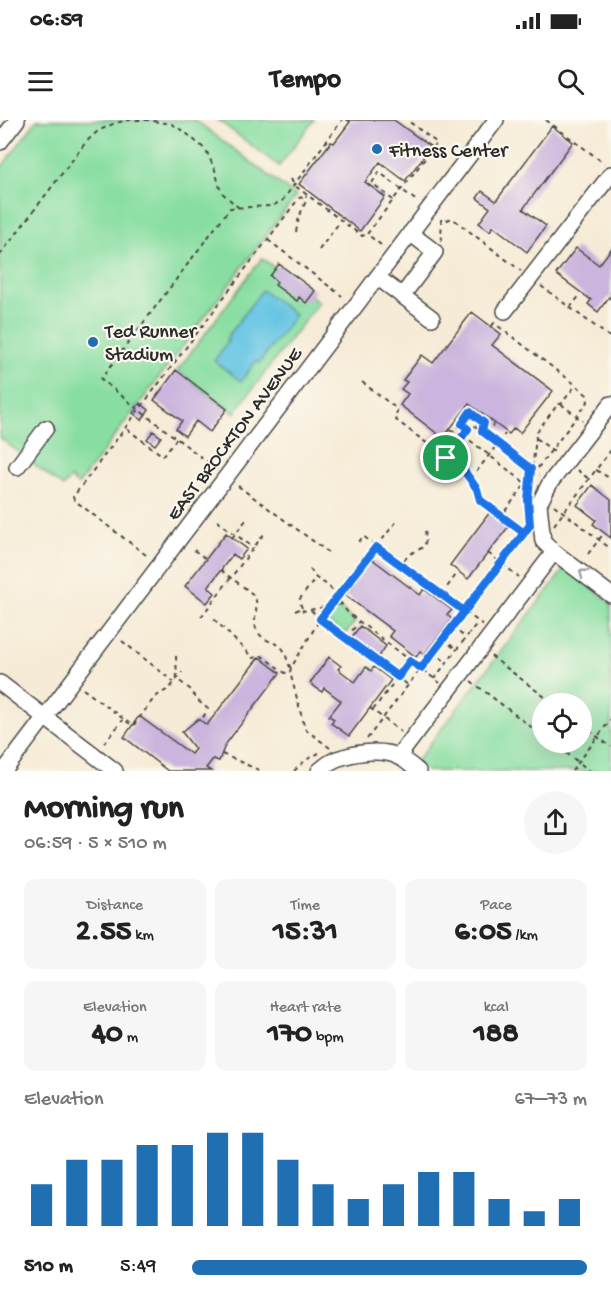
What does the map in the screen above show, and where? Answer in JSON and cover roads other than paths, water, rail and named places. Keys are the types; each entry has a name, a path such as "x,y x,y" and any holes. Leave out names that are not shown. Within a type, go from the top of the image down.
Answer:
{"street":[{"name":"EAST BROCKTON AVENUE","path":"4,771 496,120"},
{"path":"506,311 608,168"},
{"path":"402,296 435,252 410,233"},
{"path":"377,277 432,318"},
{"path":"611,404 550,483 539,504 536,529 543,541 554,552 611,595"},
{"path":"16,467 46,428"},
{"path":"398,757 554,552"},
{"path":"0,683 115,771"},
{"path":"319,771 343,757 356,754 387,753 398,757 418,771"}],"water":[{"path":"262,290 295,315 259,363 256,361 241,381 214,361 228,341 226,339"}],"place":[{"name":"Fitness Center","path":"377,149"},
{"name":"Ted Runner Stadium","path":"93,342"}]}
